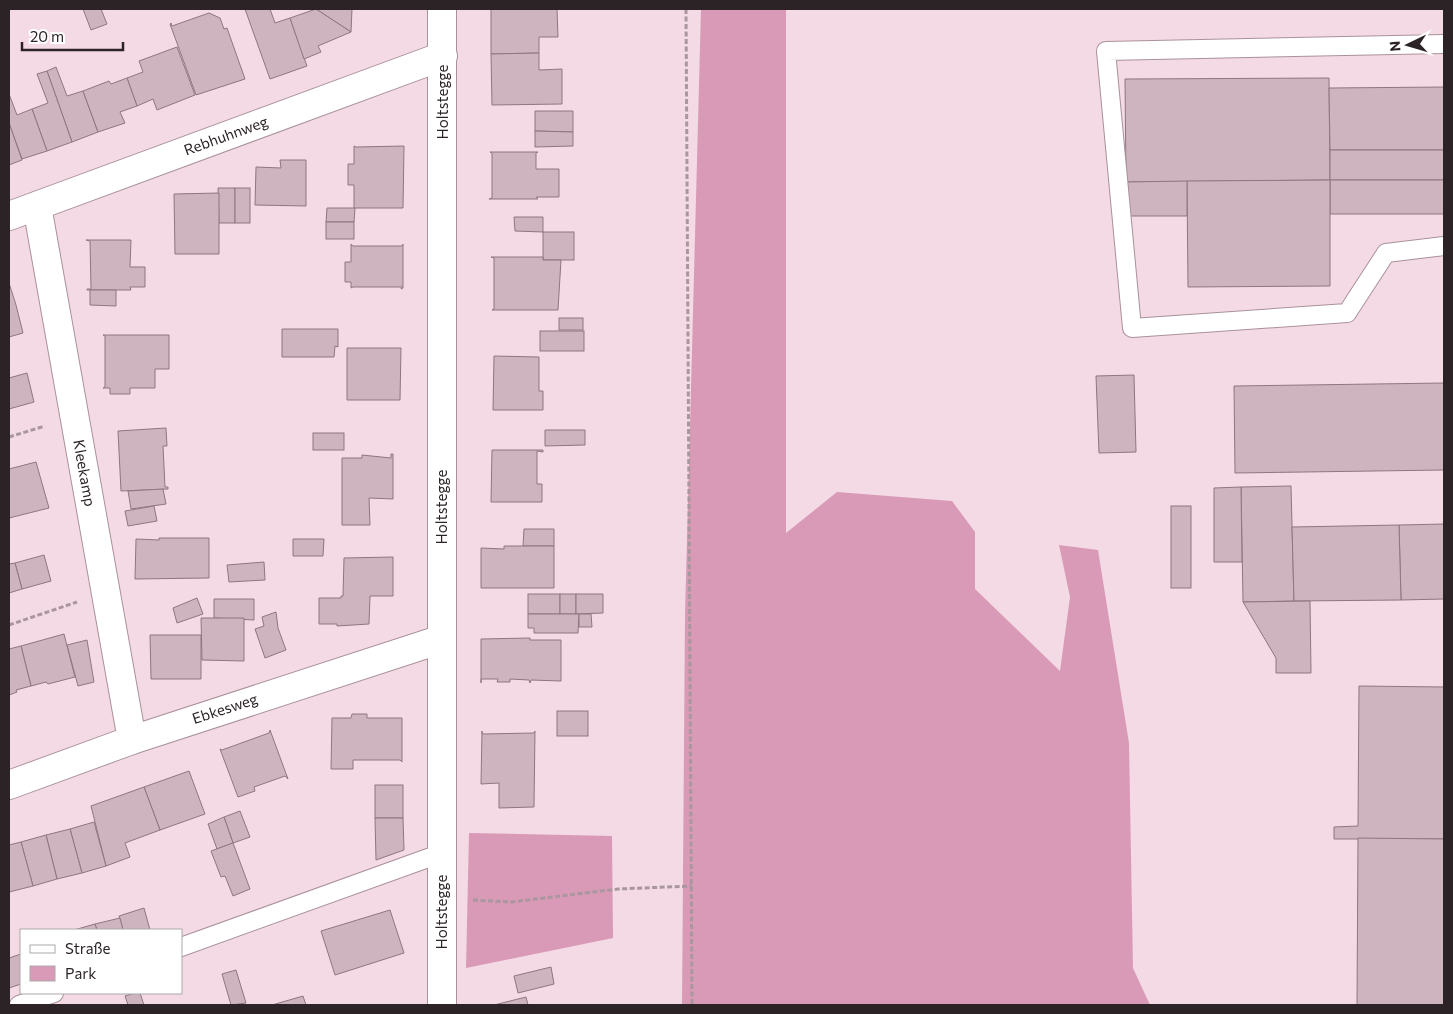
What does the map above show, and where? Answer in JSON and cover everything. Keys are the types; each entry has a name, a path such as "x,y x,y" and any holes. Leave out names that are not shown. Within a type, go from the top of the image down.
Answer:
{"street":[{"name":"Holtstegge","path":"442,9 442,1005"},
{"name":"Rebhuhnweg","path":"9,216 443,56"},
{"name":"Kleekamp","path":"37,206 132,740"},
{"name":"Ebkesweg","path":"9,785 132,740 442,639"}],"lane":[{"path":"1444,44 1106,51 1132,328 1347,313 1386,253 1444,246"},
{"path":"182,947 442,853"},
{"path":"19,1005 51,994"}],"path":[{"path":"686,9 692,1005"},
{"path":"9,437 75,418"},
{"path":"9,625 106,593"},
{"path":"443,898 511,902 618,889 692,886"}],"green space":[{"path":"701,9 786,9 786,533 837,492 952,501 975,532 975,589 1060,671 1070,597 1059,545 1098,550 1129,743 1133,968 1150,1005 682,1005 685,615"},
{"path":"469,833 612,836 613,938 466,968"}],"building":[{"path":"83,9 101,9 107,24 91,30"},
{"path":"245,9 270,9 275,23 290,18 307,66 270,79"},
{"path":"316,9 352,9 351,32"},
{"path":"316,9 351,32 318,46 321,52 304,59 290,18"},
{"path":"491,9 557,9 558,37 539,37 539,53 491,54"},
{"path":"209,13 220,18 224,29 227,28 245,79 196,95 170,24 172,26"},
{"path":"177,47 195,95 157,110 153,99 137,106 127,78 143,72 139,61"},
{"path":"539,53 539,70 562,69 562,104 492,105 491,54"},
{"path":"56,67 67,96 83,91 98,132 72,142 47,71"},
{"path":"47,71 72,142 47,151 32,109 48,103 37,74"},
{"path":"127,78 137,106 120,112 125,123 98,132 83,91 109,81 111,84"},
{"path":"1329,78 1330,180 1126,182 1125,79"},
{"path":"1444,87 1444,150 1330,150 1329,88"},
{"path":"9,94 17,115 32,109 47,151 22,159 9,123"},
{"path":"535,111 573,111 573,132 535,131"},
{"path":"9,123 22,160 9,165"},
{"path":"535,131 573,132 573,146 535,147"},
{"path":"354,146 404,146 403,208 354,208 354,185 348,185 348,164 354,164"},
{"path":"1330,150 1444,150 1444,180 1330,180"},
{"path":"490,152 538,152 536,153 536,169 559,169 559,197 489,199 492,198 492,153"},
{"path":"280,160 306,160 306,206 255,205 256,167 281,168"},
{"path":"1330,180 1444,180 1444,214 1330,214"},
{"path":"1330,180 1330,286 1188,287 1187,181"},
{"path":"1187,181 1187,216 1126,216 1126,182"},
{"path":"218,188 235,188 235,223 219,223"},
{"path":"235,188 250,188 250,223 235,223"},
{"path":"219,193 219,254 175,254 174,194"},
{"path":"327,208 355,208 354,222 326,222"},
{"path":"514,217 543,217 543,232 515,231"},
{"path":"326,222 354,222 354,239 326,239"},
{"path":"543,232 574,232 574,260 543,260"},
{"path":"86,240 131,240 130,267 145,267 145,287 130,287 131,290 87,290 91,289 90,241"},
{"path":"351,244 353,246 402,246 403,244 403,288 351,288 351,282 345,282 345,262 351,262"},
{"path":"491,257 543,257 543,260 561,260 558,310 492,310 494,309 494,258"},
{"path":"9,283 23,333 9,337"},
{"path":"90,290 116,290 116,306 90,305"},
{"path":"559,318 583,318 583,330 559,330"},
{"path":"282,329 338,329 338,347 335,346 334,357 282,357"},
{"path":"540,331 584,331 584,351 540,351"},
{"path":"103,335 169,335 169,369 155,369 155,388 130,388 130,394 110,394 110,388 103,388 105,387 105,336"},
{"path":"347,348 401,348 400,400 347,400"},
{"path":"494,356 539,357 539,391 543,391 543,410 493,410"},
{"path":"27,373 34,402 9,409 9,378"},
{"path":"1134,375 1136,452 1099,453 1096,376"},
{"path":"1444,383 1444,470 1235,473 1234,386"},
{"path":"166,428 167,446 163,446 165,487 168,487 168,489 121,491 118,431"},
{"path":"545,430 585,430 585,445 545,446"},
{"path":"313,433 344,433 344,450 313,450"},
{"path":"492,450 543,450 543,452 537,451 537,484 542,484 542,502 491,502"},
{"path":"391,454 393,454 393,499 369,498 370,525 342,525 342,458 362,458 362,455 391,458"},
{"path":"36,462 49,508 9,518 9,469"},
{"path":"1291,486 1294,601 1243,602 1241,487"},
{"path":"1241,487 1242,562 1214,562 1214,488"},
{"path":"163,489 166,504 131,509 128,491"},
{"path":"154,506 157,521 128,526 125,511"},
{"path":"1171,506 1191,506 1191,588 1171,588"},
{"path":"1444,524 1444,599 1401,600 1399,525"},
{"path":"1399,525 1401,600 1294,601 1292,527"},
{"path":"524,529 554,529 554,546 523,546"},
{"path":"159,538 209,538 209,578 135,579 136,539 159,540"},
{"path":"293,539 324,539 323,556 293,556"},
{"path":"504,546 554,546 554,588 481,588 481,548 504,549"},
{"path":"44,555 51,581 22,589 15,563"},
{"path":"393,557 393,596 370,596 369,624 337,626 337,624 319,624 319,598 341,598 343,596 344,558"},
{"path":"264,562 265,580 229,582 227,565"},
{"path":"15,563 22,589 9,593 9,564"},
{"path":"528,594 560,594 560,614 528,614"},
{"path":"560,594 576,594 576,614 560,614"},
{"path":"576,594 603,594 603,613 576,614"},
{"path":"197,598 203,614 177,623 173,608"},
{"path":"214,599 254,599 254,620 214,618"},
{"path":"1310,601 1311,673 1276,673 1276,658 1243,602"},
{"path":"276,612 278,628 286,650 265,658 255,629 264,626 262,617"},
{"path":"528,614 579,614 578,633 534,633 534,628 528,628"},
{"path":"579,614 591,614 592,627 579,627"},
{"path":"201,618 244,618 244,661 202,660"},
{"path":"64,634 75,677 31,686 21,646"},
{"path":"150,635 201,635 201,679 151,679"},
{"path":"530,638 530,640 561,640 561,681 531,680 530,683 529,680 510,679 510,682 497,682 498,679 481,679 481,639"},
{"path":"87,640 94,682 78,686 67,645"},
{"path":"21,646 31,686 16,690 17,692 9,695 9,649"},
{"path":"1359,686 1444,687 1444,839 1334,839 1334,827 1358,826"},
{"path":"557,711 588,711 588,736 557,736"},
{"path":"352,714 367,714 367,718 402,718 402,762 400,760 353,760 353,769 331,769 332,718 351,718"},
{"path":"270,730 288,779 285,776 254,787 255,791 238,797 220,749 222,750 269,733"},
{"path":"482,731 482,734 534,733 535,731 534,807 499,808 499,783 481,784"},
{"path":"189,771 205,814 160,830 144,787"},
{"path":"375,785 403,785 403,818 375,818"},
{"path":"144,787 160,830 125,843 130,857 106,866 91,806"},
{"path":"240,811 250,837 233,843 224,817"},
{"path":"224,817 233,843 217,849 208,824"},
{"path":"375,818 403,818 404,850 376,860"},
{"path":"94,822 106,866 82,873 70,829"},
{"path":"70,829 82,873 57,879 46,835"},
{"path":"46,835 57,879 33,886 21,842"},
{"path":"1358,838 1444,839 1444,1005 1357,1005"},
{"path":"21,842 33,886 9,892 9,845"},
{"path":"233,843 250,889 233,896 225,876 221,877 211,851"},
{"path":"144,908 150,929 123,929 119,916"},
{"path":"390,910 404,953 335,975 321,931"},
{"path":"120,918 123,929 97,929 95,924"},
{"path":"95,924 97,929 78,929"},
{"path":"20,954 20,984 9,988 9,958"},
{"path":"551,967 554,984 518,993 514,976"},
{"path":"236,970 246,1003 231,1005 222,974"},
{"path":"140,994 144,1005 128,1005 125,996"},
{"path":"303,996 306,1005 272,1005"},
{"path":"526,997 528,1005 494,1005"}]}
